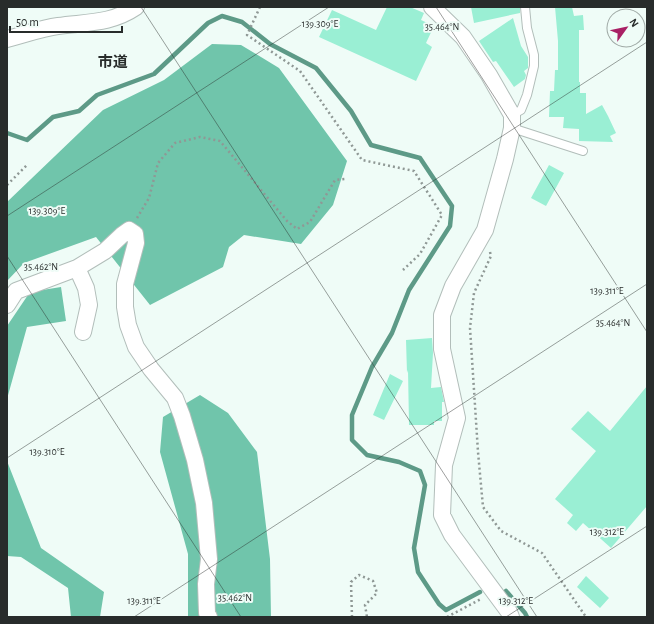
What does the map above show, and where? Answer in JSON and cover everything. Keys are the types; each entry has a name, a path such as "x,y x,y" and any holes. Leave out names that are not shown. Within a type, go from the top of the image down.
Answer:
{"street":[{"path":"7,39 57,26 109,20 122,16 136,7"},
{"path":"432,7 463,38 489,75 512,122 505,160 485,230 453,286 442,315 442,349 457,418 444,465 442,515 452,535 509,612 511,617"},
{"path":"7,304 16,292 77,268 105,251 129,230 135,234 136,243 125,284 125,307 127,319 136,347 151,369 175,398 195,460 204,503 209,560 206,584 207,613 209,617"},
{"path":"77,268 86,288 89,304 83,332"}],"lane":[{"path":"525,7 527,28 534,55 534,66 528,95 521,110 512,122 583,151"}],"path":[{"path":"260,7 247,35 300,71 362,160 414,171 442,215 420,254 403,270"},
{"path":"129,230 149,198 158,163 175,143 182,141 200,137 220,141 287,221 297,229 310,222 335,180 345,179"},
{"path":"7,185 28,164"},
{"path":"485,230 489,235 490,256 474,293 470,328 483,507 501,531 542,553 586,617"},
{"path":"352,617 351,582 359,575 373,581 377,593 365,605 367,617"},
{"path":"447,617 494,593"}],"green space":[{"path":"212,44 241,45 279,68 347,161 333,205 301,244 244,235 229,247 223,267 150,305 96,237 24,263 7,281 7,202 103,110 164,80"},
{"path":"61,287 66,321 27,327 7,399 7,326 30,292"},
{"path":"200,395 228,413 257,452 270,559 271,617 188,617 188,554 160,452 163,417"},
{"path":"7,461 41,548 104,592 100,617 71,617 68,588 21,557 7,556"}],"building":[{"path":"387,7 410,7 424,13 421,20 434,26 426,43 432,47 416,81 319,37 332,10 376,30"},
{"path":"471,7 520,7 520,13 474,23"},
{"path":"555,7 572,7 574,16 583,15 584,30 579,30 580,93 586,93 586,114 602,105 616,133 610,136 613,142 579,141 579,129 563,128 564,117 549,117 550,91 554,91 555,70 558,70 558,41"},
{"path":"513,18 521,46 528,57 528,68 524,71 526,75 525,79 514,87 496,61 493,62 479,41"},
{"path":"549,165 564,173 546,206 531,198"},
{"path":"432,338 433,353 431,388 441,387 444,402 442,402 442,421 434,421 434,425 409,425 406,340"},
{"path":"390,374 403,381 384,420 373,415"},
{"path":"647,386 647,506 611,548 583,523 576,531 567,523 573,515 555,499 596,451 571,429 588,411 610,431"},
{"path":"586,576 609,598 600,608 577,587"}],"waterway":[{"path":"7,133 27,140 53,117 79,111 97,95 154,74 208,23 222,16 242,22 270,44 316,68 351,111 371,145 420,158 452,206 450,226 409,290 392,333 372,367 352,415 352,440 367,455 399,462 420,471 425,485 414,548 418,572 439,604 446,610 480,592"},
{"path":"506,591 527,617"}],"district":[{"name":"市道","path":"113,62"}]}
